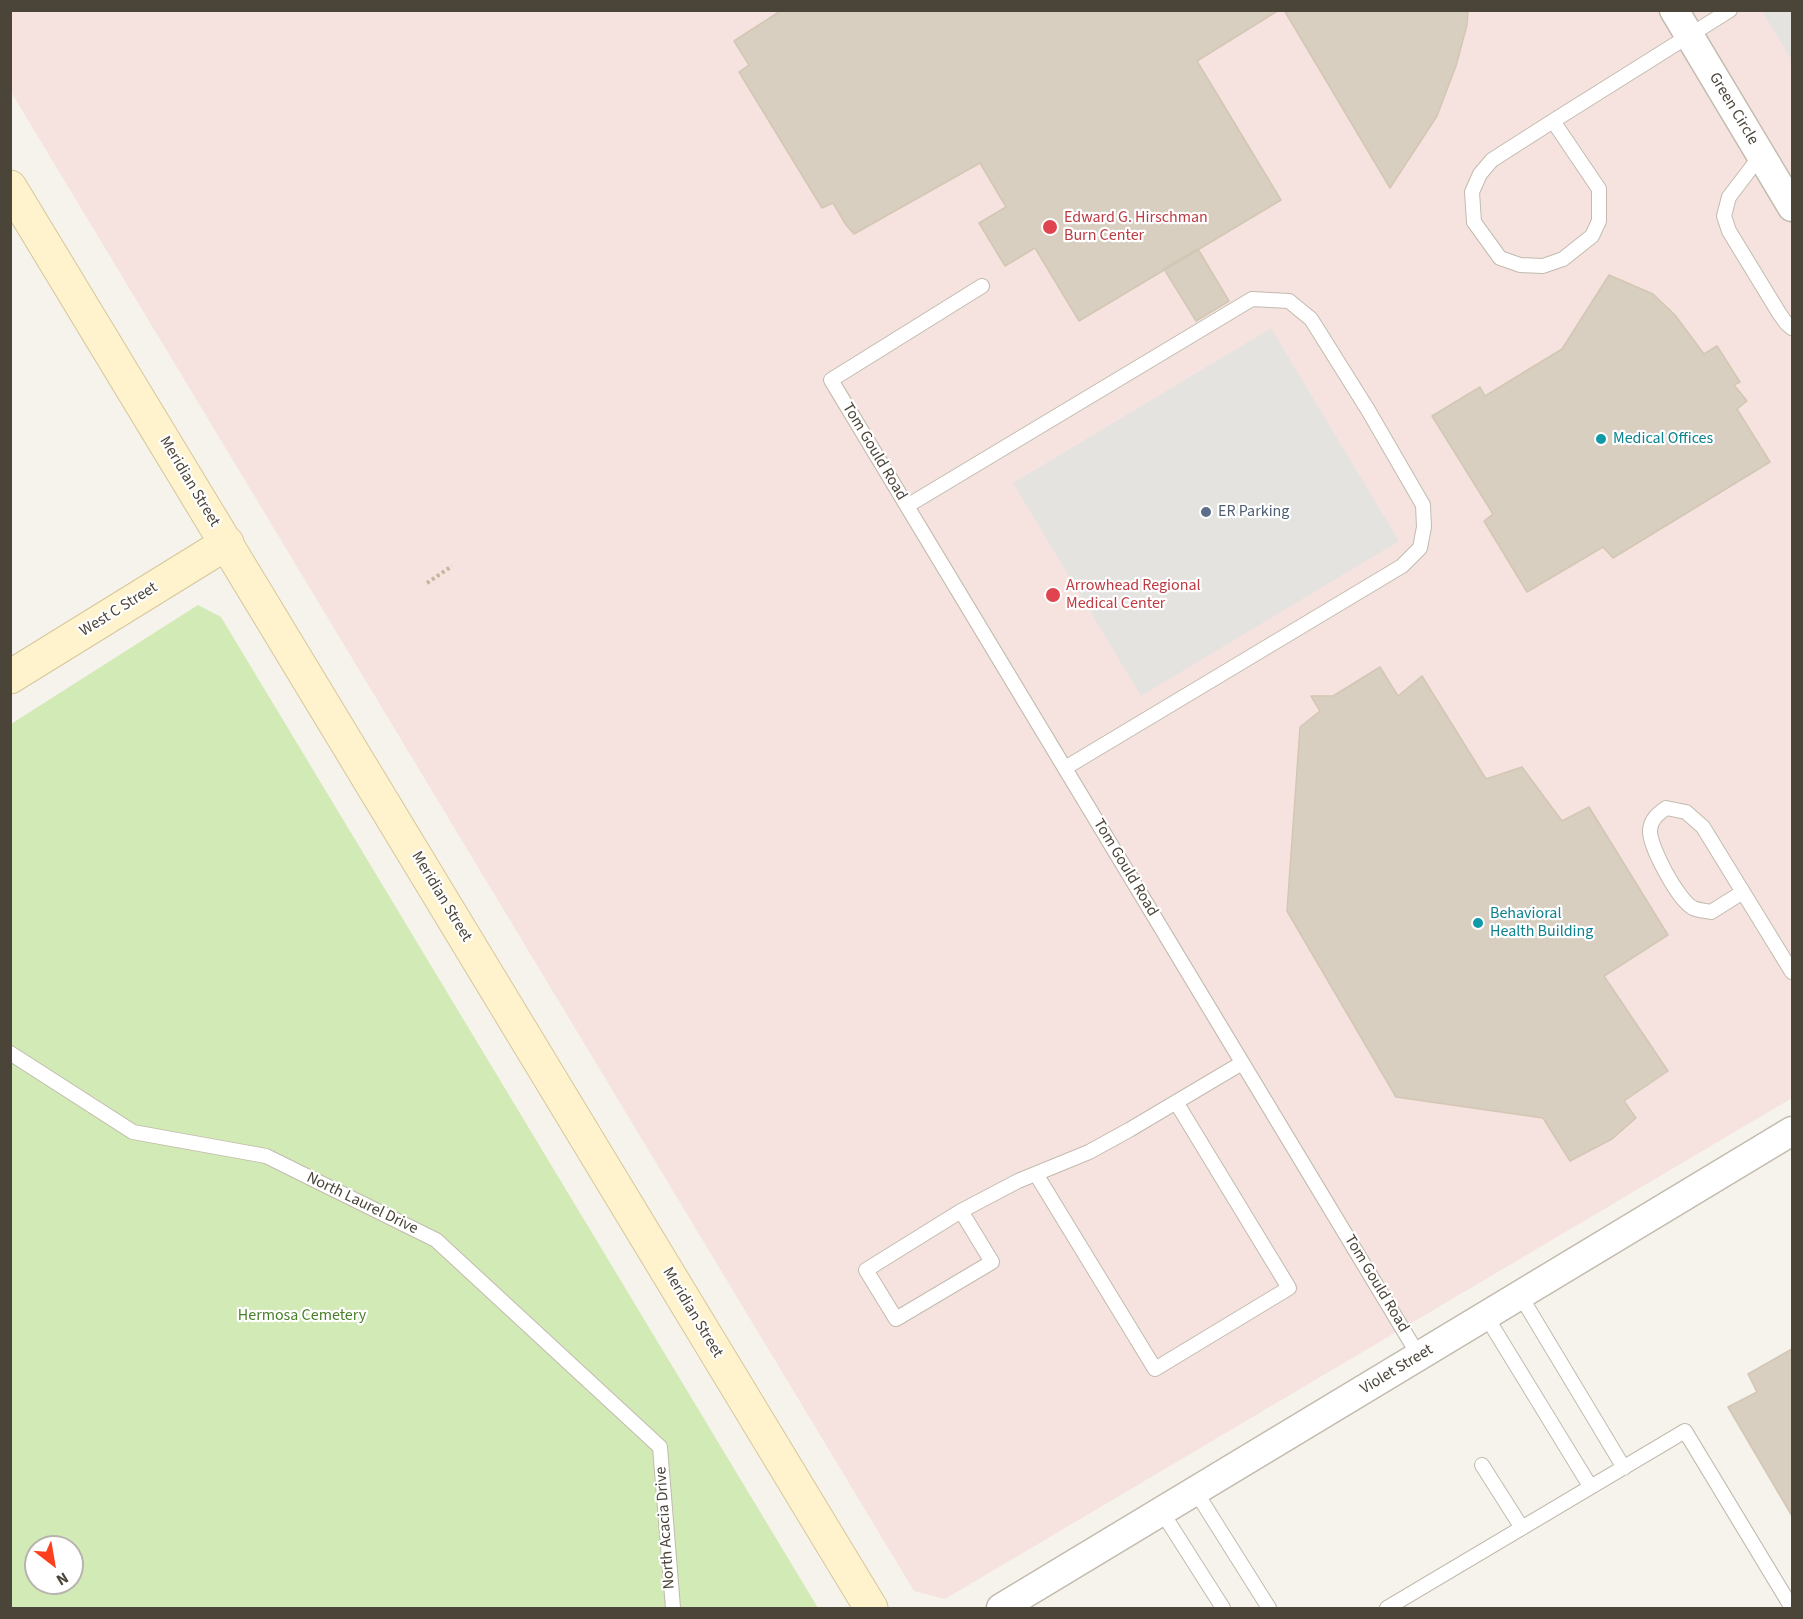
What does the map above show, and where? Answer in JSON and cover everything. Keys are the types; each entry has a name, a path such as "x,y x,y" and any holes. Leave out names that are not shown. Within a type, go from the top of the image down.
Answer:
{"street":[{"name":"Green Circle","path":"1674,10 1792,207"},
{"name":"Meridian Street","path":"10,187 871,1608"},
{"name":"West C Street","path":"10,677 226,543"},
{"name":"Violet Street","path":"1001,1608 1792,1131"}],"lane":[{"path":"1553,121 1599,189 1599,221 1592,236 1563,259 1543,266 1520,265 1500,258 1474,222 1472,192 1480,174 1492,160 1553,121 1689,35 1730,10"},
{"path":"1761,155 1729,197 1725,205 1725,224 1779,313 1792,328"},
{"name":"Tom Gould Road","path":"982,286 831,380 1419,1356"},
{"path":"907,506 1252,299 1289,301 1311,319 1368,410 1423,505 1424,527 1420,548 1402,566 1065,768"},
{"path":"1743,892 1711,912 1692,908 1672,885 1654,849 1650,830 1654,817 1666,808 1686,812 1703,827 1743,892 1792,972"},
{"name":"North Laurel Drive","path":"10,1053 132,1132 266,1156 436,1240 660,1447"},
{"path":"961,1211 992,1262 896,1319 866,1270 961,1211 1018,1182 1089,1152 1242,1063"},
{"path":"1036,1174 1155,1369 1288,1287 1176,1102"},
{"path":"1520,1295 1624,1468"},
{"path":"1486,1316 1590,1486"},
{"path":"1387,1608 1685,1431 1792,1608"},
{"name":"North Acacia Drive","path":"660,1447 673,1608"},
{"path":"1482,1465 1522,1528"},
{"path":"1196,1492 1269,1608"},
{"path":"1162,1512 1223,1608"}],"path":[{"path":"427,583 452,566"}],"shaded area":[{"name":"Arrowhead Regional Medical Center","path":"11,10 1792,11 1792,1098 945,1599 914,1591 11,92"},
{"path":"1762,11 1792,11 1792,61"},
{"name":"ER Parking","path":"1271,328 1399,541 1141,696 1013,483"}],"green space":[{"name":"Hermosa Cemetery","path":"198,605 221,617 818,1608 11,1608 11,724"}],"building":[{"path":"782,10 1279,10 1197,61 1281,200 1079,321 1035,248 1005,266 979,223 1006,207 980,163 854,234 833,203 822,208 739,72 749,65 734,41"},
{"path":"1284,10 1468,10 1467,25 1456,66 1437,116 1390,188"},
{"path":"1198,249 1229,301 1196,321 1164,269"},
{"name":"Medical Offices","path":"1609,275 1653,294 1675,315 1704,354 1717,346 1740,382 1734,385 1747,401 1737,409 1770,462 1613,558 1603,547 1527,592 1484,521 1493,514 1432,416 1480,387 1485,396 1562,349"},
{"name":"Behavioral Health Building","path":"1380,667 1398,696 1422,676 1486,779 1522,767 1562,821 1589,807 1668,935 1604,976 1668,1071 1624,1101 1636,1118 1612,1139 1570,1161 1543,1118 1396,1097 1287,911 1300,727 1320,711 1311,696 1333,696"},
{"path":"1792,1349 1792,1516 1728,1407 1757,1392 1748,1374"}],"place":[{"name":"Edward G. Hirschman Burn Center","path":"1050,227"},
{"name":"Medical Offices","path":"1601,439"},
{"name":"ER Parking","path":"1206,512"},
{"name":"Arrowhead Regional Medical Center","path":"1053,595"},
{"name":"Behavioral Health Building","path":"1478,923"}]}
